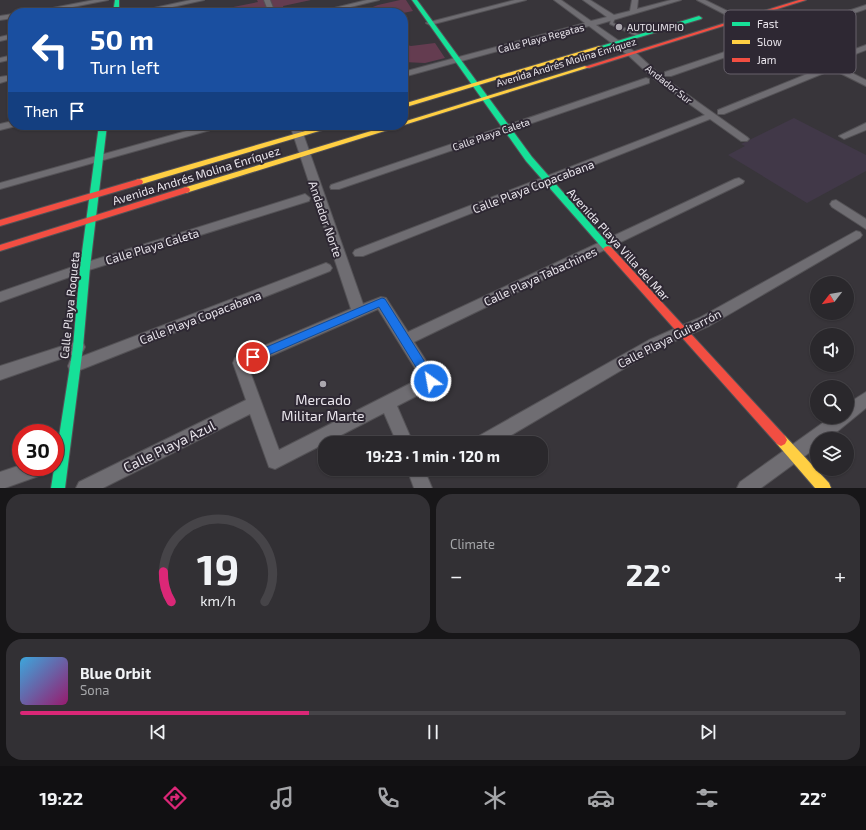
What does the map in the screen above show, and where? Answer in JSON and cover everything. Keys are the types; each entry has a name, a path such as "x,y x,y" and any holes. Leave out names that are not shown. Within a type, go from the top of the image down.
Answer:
{"main road":[{"name":"Avenida Playa Villa del Mar","path":"414,0 504,129 546,181 824,488"},
{"name":"Avenida Andrés Molina Enríquez","path":"772,10 804,0"},
{"name":"Avenida Andrés Molina Enríquez","path":"727,10 738,7"},
{"name":"Avenida Andrés Molina Enríquez","path":"408,105 617,44 723,11"},
{"name":"Avenida Andrés Molina Enríquez","path":"408,122 724,25"},
{"name":"Calle Playa Roqueta","path":"64,427 78,346 85,267 102,130"},
{"name":"Avenida Andrés Molina Enríquez","path":"0,223 95,196 296,130"},
{"name":"Avenida Andrés Molina Enríquez","path":"0,248 382,130"},
{"name":"Calle Playa Roqueta","path":"58,476 58,488"}],"street":[{"path":"59,8 105,0"},
{"path":"160,8 201,0"},
{"path":"339,8 376,0"},
{"path":"430,22 523,0"},
{"name":"Andador Sur","path":"557,0 632,54 657,77 744,138"},
{"path":"586,0 613,18"},
{"path":"633,12 635,0"},
{"name":"Calle Playa Regatas","path":"408,74 678,0"},
{"path":"701,0 723,11"},
{"path":"351,8 357,4"},
{"path":"856,10 866,7"},
{"path":"856,51 866,47"},
{"path":"668,74 724,54"},
{"path":"408,67 437,66"},
{"path":"721,112 814,74"},
{"path":"846,74 866,84"},
{"name":"Calle Playa Caleta","path":"335,187 646,81"},
{"name":"Calle Playa Copacabana","path":"359,254 706,118"},
{"path":"844,136 866,126"},
{"path":"0,186 199,130"},
{"name":"Andador Norte","path":"296,130 359,312"},
{"name":"Calle Playa Tabachines","path":"405,340 739,181"},
{"name":"Calle Playa Caleta","path":"0,297 85,267 305,198"},
{"path":"836,204 861,230"},
{"name":"Calle Playa Guitarrón","path":"495,436 654,344 704,322 861,230"},
{"name":"Calle Playa Copacabana","path":"75,366 326,268"},
{"path":"382,302 405,340 431,381 275,461 240,363 382,302"},
{"path":"0,373 78,346"},
{"path":"854,408 866,399"},
{"path":"388,403 402,436"},
{"name":"Calle Playa Azul","path":"85,488 254,404"},
{"path":"746,488 834,424"},
{"path":"0,481 15,476"},
{"path":"418,476 423,488"}],"lane":[{"path":"613,18 611,23 640,36"}],"shaded area":[{"path":"257,0 311,0 283,6 284,8 228,8 258,2"},
{"path":"406,0 413,11 408,12 408,8 370,8 378,5"},
{"path":"435,43 445,58 425,63 408,62 408,45"},
{"path":"794,118 866,155 866,171 807,203 728,155 745,146 741,144"}],"traffic: fast":[{"path":"116,8 117,0"},
{"path":"414,0 529,159 608,249"},
{"path":"601,47 699,18"},
{"path":"58,488 78,347 85,267 102,130"}],"traffic: slow":[{"path":"408,105 601,47"},
{"path":"408,122 587,67"},
{"path":"139,182 317,130"},
{"path":"186,190 382,130"},
{"path":"781,440 824,488"}],"traffic: jam":[{"path":"772,10 804,0"},
{"path":"587,67 724,25"},
{"path":"0,223 139,182"},
{"path":"0,248 186,190"},
{"path":"608,249 781,440"}],"place":[{"name":"AUTOLIMPIO","path":"619,27"},
{"name":"Mercado Militar Marte","path":"323,384"}],"route":[{"path":"253,357 382,302 431,381"}]}
